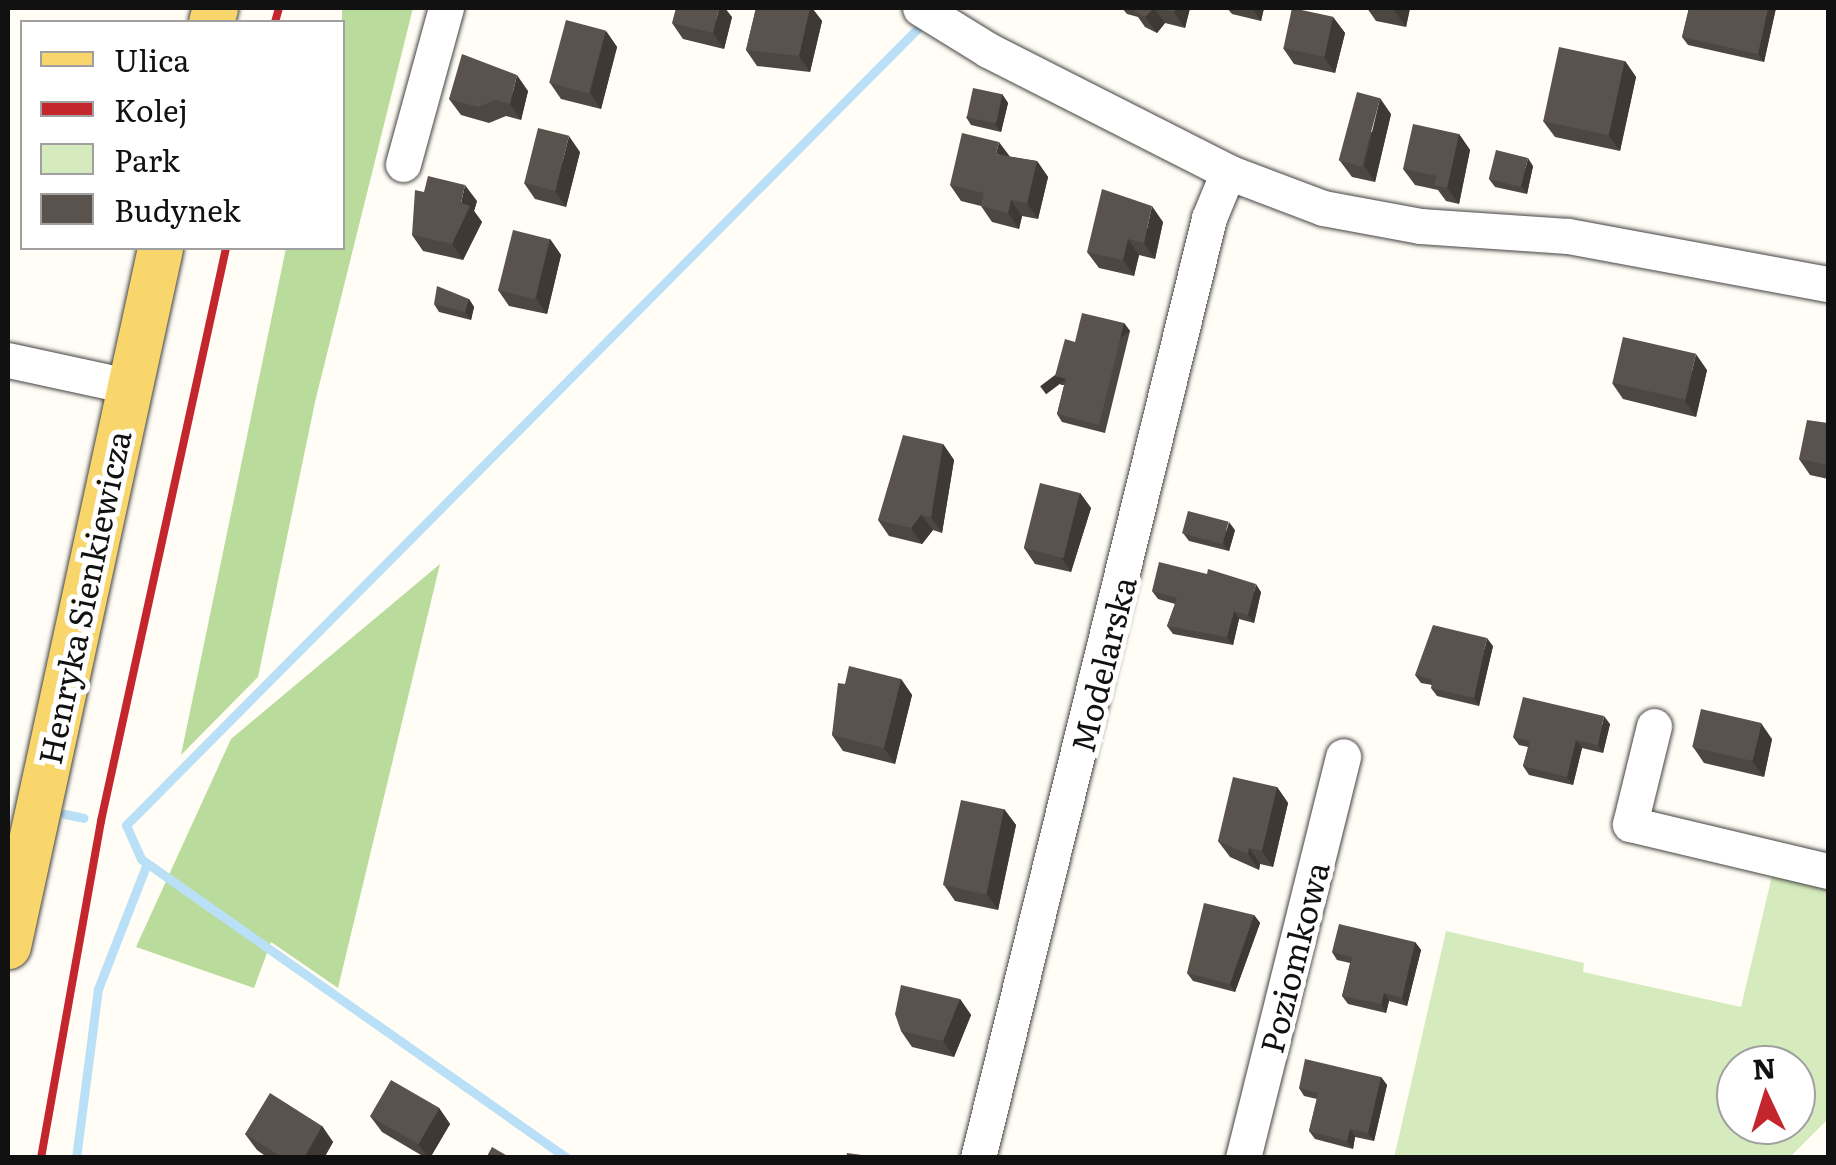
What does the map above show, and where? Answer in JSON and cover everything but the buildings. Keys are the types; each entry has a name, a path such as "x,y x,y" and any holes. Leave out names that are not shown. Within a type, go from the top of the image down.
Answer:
{"main road":[{"name":"Henryka Sienkiewicza","path":"8,946 160,250"}],"street":[{"path":"403,164 446,8"},
{"path":"920,8 988,50 1228,172 1362,215 1568,236 1828,284"},
{"name":"Modelarska","path":"978,1158 1210,218 1228,172"},
{"path":"8,360 128,386"},
{"path":"1654,726 1630,824 1828,871"},
{"name":"Poziomkowa","path":"1243,1158 1344,756"}],"green space":[{"path":"342,8 413,8 315,402 258,677 181,755 286,250 345,250"},
{"path":"440,564 338,988 271,942 254,988 136,947 231,739"},
{"path":"1783,873 1828,884 1828,1119 1816,1131 1816,1045 1716,1045 1716,1145 1802,1145 1790,1157 1394,1158 1446,931 1584,963 1583,972 1741,1007 1772,876"}],"waterway":[{"path":"126,825 917,29"},
{"path":"65,814 84,818"},
{"path":"126,825 141,859 567,1158"},
{"path":"76,1158 98,989 147,863"}],"railway":[{"path":"276,20 279,8"},
{"path":"41,1158 101,821 226,250"}]}
